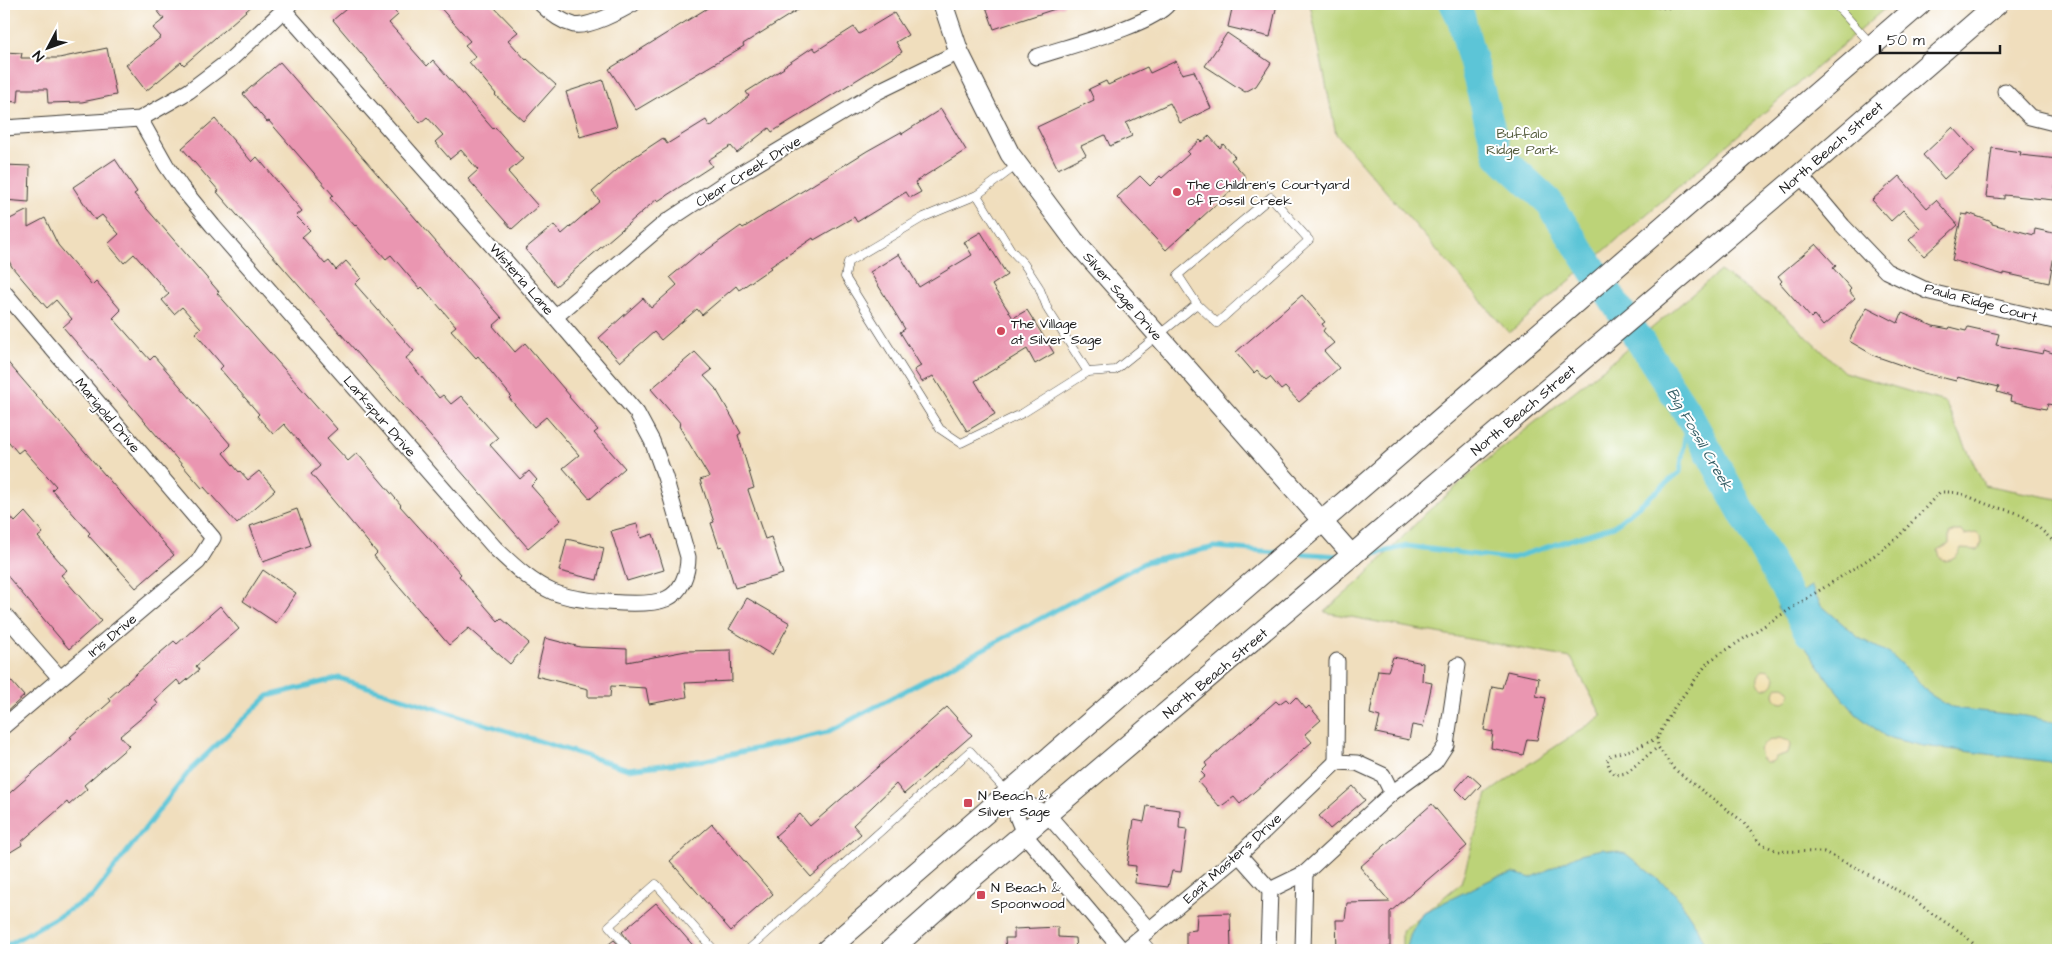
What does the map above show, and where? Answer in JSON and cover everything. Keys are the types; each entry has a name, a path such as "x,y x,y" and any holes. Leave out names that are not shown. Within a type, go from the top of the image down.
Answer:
{"main road":[{"path":"827,950 1920,4"},
{"name":"North Beach Street","path":"891,950 1047,814 1800,175 1997,4"}],"street":[{"path":"540,4 558,17 574,25 587,25 633,4"},
{"name":"Silver Sage Drive","path":"943,4 959,52 1010,154 1018,165 1074,240 1353,556"},
{"path":"1036,57 1143,22 1160,12 1168,4"},
{"path":"4,128 140,119 189,91 230,60 287,6"},
{"name":"Wisteria Lane","path":"287,6 637,413 652,441 686,546 688,568 681,587"},
{"name":"Clear Creek Drive","path":"555,318 666,222 732,179 879,91 959,52"},
{"path":"2004,91 2030,117 2058,124"},
{"name":"Larkspur Drive","path":"140,119 181,187 495,548 512,564 531,580 554,593 588,600 604,602 655,602 667,598 681,587"},
{"name":"Paula Ridge Court","path":"1800,175 1843,226 1886,271 1930,292 2058,322"},
{"name":"Marigold Drive","path":"4,292 213,538"},
{"name":"Iris Drive","path":"4,726 198,562 213,538"},
{"path":"4,614 60,678"},
{"path":"1337,661 1336,762 1358,763 1373,769 1383,775 1392,793"},
{"path":"1270,890 1305,873 1392,793 1435,762 1446,745 1458,665"},
{"name":"East Masters Drive","path":"1123,950 1239,855 1336,762"},
{"path":"1008,794 1047,814 1145,933"},
{"path":"1008,794 1024,834 1123,950"},
{"path":"1239,855 1270,890 1268,950"},
{"path":"1303,950 1305,873"}],"lane":[{"path":"1835,4 1872,45"},
{"path":"1018,165 977,196 924,217 848,262 845,277 940,429 962,443 1023,413 1088,372 1115,370 1159,337 1197,304"},
{"path":"977,196 1011,250 1024,264 1039,287 1048,310 1088,372"},
{"path":"1271,197 1309,240 1217,323 1197,304 1178,275 1271,197"},
{"path":"748,950 970,751 1008,794"},
{"path":"630,950 608,926 656,884 714,950"},
{"path":"1145,933 1152,950"}],"path":[{"path":"1628,4 1668,8 1679,4"},
{"path":"1658,747 1626,773 1616,775 1610,769 1607,760 1611,755 1634,749 1657,738 1674,708 1709,661 1828,587 1898,537 1940,492 1950,491 1969,495 1990,506 2019,514 2048,535 2058,546"},
{"path":"1657,738 1658,747 1674,769 1742,821 1760,843 1777,851 1824,852 1851,864 1915,900 1962,933 1980,950"}],"green space":[{"name":"Buffalo Ridge Park","path":"1310,4 1890,4 1509,333 1336,134"},
{"path":"1720,271 1784,315 1844,372 1945,402 1984,485 2058,499 2058,950 1402,950 1402,931 1461,883 1487,794 1602,716 1571,658 1324,612 1362,579 1426,513 1486,461 1615,359"}],"sand":[{"path":"1954,531 1961,531 1964,535 1976,533 1980,536 1981,544 1978,550 1961,549 1955,558 1945,561 1940,557 1938,550 1949,544 1949,534"},
{"path":"1764,669 1769,670 1775,678 1771,686 1763,689 1758,679"},
{"path":"1779,686 1785,686 1790,691 1788,700 1779,702 1774,697 1774,691"},
{"path":"1779,738 1789,741 1788,753 1776,757 1772,762 1766,762 1761,758 1759,749 1768,741"}],"water":[{"path":"1811,586 1821,605 1859,638 1890,654 1914,676 1928,693 1952,708 2026,716 2058,723 2058,763 1923,746 1886,737 1856,714 1832,685 1777,607"},
{"path":"1602,849 1626,854 1674,892 1697,927 1708,950 1406,950 1411,933 1422,913 1496,877 1514,873 1531,878 1580,854"}],"building":[{"path":"163,4 184,4 189,10 196,4 254,4 184,65 181,62 146,91 126,65 161,37 153,28 164,19 156,9"},
{"path":"352,4 388,4 398,15 389,23 427,66 433,60 493,129 495,127 523,159 508,172 538,206 512,229 468,179 478,170 461,150 450,159 435,142 443,135 427,117 420,123 333,20"},
{"path":"437,4 491,4 518,32 508,40 526,60 556,85 524,121 495,95 469,62 476,57 465,45 470,41"},
{"path":"714,4 807,4 743,44 744,46 636,110 609,69"},
{"path":"985,4 1064,4 1064,6 994,29"},
{"path":"1233,4 1277,4 1270,37 1228,27"},
{"path":"894,13 908,35 896,42 902,52 772,132 769,128 737,153 731,146 708,160 712,166 658,201 657,199 556,286 525,249 554,225 562,234 600,201 592,192 625,163 663,138 667,144 706,120 710,127 749,96 746,92 813,47 816,51 854,27 859,34"},
{"path":"1227,33 1271,63 1256,86 1245,92 1205,66"},
{"path":"107,48 116,95 82,102 48,103 47,89 19,89 18,102 4,101 4,52 22,53 21,58 59,58"},
{"path":"1176,61 1182,74 1194,71 1211,108 1180,123 1170,103 1126,123 1132,136 1110,146 1105,135 1081,146 1086,155 1058,169 1037,127 1094,100 1089,89 1106,81 1108,85 1147,67 1150,73"},
{"path":"280,62 502,318 493,326 515,352 525,343 598,430 594,433 625,468 590,499 563,468 579,455 546,417 534,427 509,398 511,396 478,356 476,358 451,330 456,326 422,287 420,289 391,255 386,259 355,226 330,198 333,195 243,94"},
{"path":"603,80 617,126 580,137 566,92"},
{"path":"941,109 966,150 915,182 921,192 910,198 906,192 857,222 854,217 814,240 813,238 739,290 736,286 702,315 697,309 661,340 654,332 620,362 599,338 643,298 651,308 677,285 670,277 699,253 700,255 741,226 743,228 867,151 901,132 902,134"},
{"path":"215,119 252,162 257,157 302,211 296,216 310,230 302,237 325,264 329,261 336,270 346,261 361,278 355,284 414,351 406,358 439,398 443,395 451,404 461,396 498,438 490,445 520,479 529,471 537,480 531,486 561,520 528,548 217,192 219,191 182,148"},
{"path":"1953,127 1975,151 1944,179 1923,155"},
{"name":"The Children's Courtyard of Fossil Creek","path":"1209,136 1220,148 1223,144 1235,157 1231,160 1246,177 1166,250 1117,197 1140,176 1150,186 1189,154 1187,152 1200,140 1202,142"},
{"path":"1992,148 2021,152 2020,155 2058,159 2054,200 2004,195 2004,199 1986,197"},
{"path":"115,159 137,192 134,194 219,292 217,293 337,429 327,438 348,461 357,453 400,506 461,574 459,576 498,621 501,618 529,643 510,664 469,628 449,645 394,581 374,556 377,553 311,474 320,466 284,424 273,434 257,416 259,414 220,369 223,366 195,333 201,328 182,307 174,314 162,300 169,294 134,254 124,263 108,244 119,234 102,215 95,220 73,187"},
{"path":"4,165 30,166 29,202 4,200"},
{"path":"1899,176 1927,208 1936,200 1958,225 1924,256 1909,240 1921,229 1903,210 1891,221 1872,200"},
{"path":"28,210 28,227 45,218 58,245 92,285 96,281 121,310 113,318 150,360 154,356 231,445 223,453 239,472 248,480 259,471 275,490 237,524 204,487 202,488 63,327 72,319 56,300 47,308 12,267 4,251 4,222"},
{"path":"1968,213 1992,222 1992,224 2034,235 2035,229 2058,234 2049,283 2004,273 2004,275 1952,260 1962,214 1968,215"},
{"name":"The Village at Silver Sage","path":"981,232 1007,275 992,285 1013,318 1027,310 1054,353 1035,364 1027,349 975,381 995,414 967,431 933,376 922,382 914,370 921,366 900,332 905,329 870,272 899,254 919,287 972,255 964,242"},
{"path":"1816,244 1836,266 1833,268 1851,289 1849,291 1855,298 1823,326 1814,315 1811,318 1780,283 1782,281 1778,276"},
{"path":"1302,295 1325,322 1322,324 1325,328 1323,331 1334,343 1324,351 1339,368 1299,402 1285,387 1281,390 1270,377 1266,380 1257,370 1254,373 1236,352"},
{"path":"1867,307 1898,323 1902,313 1933,326 1949,329 1950,327 1966,331 1968,327 1999,334 1996,345 2043,354 2044,350 2058,355 2058,406 2048,404 2046,409 2010,401 2011,396 1997,392 1999,387 1957,377 1956,381 1924,373 1875,356 1849,341"},
{"path":"695,352 712,370 704,376 716,389 741,433 738,435 754,488 748,490 765,539 771,537 783,574 735,588 722,546 719,547 711,523 714,522 700,480 709,477 679,426 681,424 651,389"},
{"path":"4,358 174,555 136,588 88,535 90,533 52,490 56,486 23,449 18,453 4,436"},
{"path":"4,509 15,522 25,512 43,533 38,537 67,570 61,575 101,621 69,649 4,572"},
{"path":"297,509 310,545 263,562 250,526"},
{"path":"637,524 641,538 653,534 664,570 627,581 611,531"},
{"path":"567,539 604,548 597,580 559,571"},
{"path":"263,570 296,593 276,623 243,601"},
{"path":"747,598 790,623 772,655 729,629"},
{"path":"220,606 239,629 196,666 199,670 181,685 177,680 155,700 158,704 120,736 129,746 84,785 87,789 69,805 67,802 21,842 22,845 4,856 4,798 72,738 70,737 111,701 109,698 146,665 174,641 177,644"},
{"path":"545,638 580,647 627,649 627,662 686,651 731,650 732,681 685,683 687,697 649,704 646,688 611,686 610,697 588,697 588,689 536,676"},
{"path":"1393,657 1423,663 1422,681 1432,683 1423,727 1412,725 1409,740 1376,733 1380,717 1370,714 1378,670 1388,671"},
{"path":"1507,671 1539,678 1536,696 1546,698 1537,740 1527,739 1523,755 1491,748 1493,732 1484,730 1492,686 1502,688"},
{"path":"4,673 24,696 4,714"},
{"path":"1296,697 1306,709 1309,706 1321,720 1305,734 1312,742 1240,804 1234,797 1220,807 1198,782 1205,776 1201,772 1207,766 1205,763 1276,701 1279,704 1286,699 1290,703"},
{"path":"947,707 972,735 904,794 896,784 853,825 861,834 811,877 775,836 800,814 810,826"},
{"path":"1469,774 1481,785 1467,800 1456,789"},
{"path":"1353,786 1365,800 1330,829 1319,816"},
{"path":"1432,804 1467,846 1390,912 1390,947 1388,947 1388,950 1337,950 1336,920 1345,920 1347,903 1390,902 1360,867"},
{"path":"1147,806 1180,810 1179,828 1187,829 1181,872 1172,871 1168,887 1135,883 1136,866 1127,865 1134,820 1144,822"},
{"path":"712,824 773,894 731,931 670,861"},
{"path":"656,903 697,950 635,950 622,932"},
{"path":"1230,913 1231,950 1186,950 1186,931 1196,930 1197,914"},
{"path":"1058,927 1058,937 1075,938 1076,950 1006,950 1005,938 1014,938 1014,929"},
{"path":"614,940 623,950 601,950"}],"waterway":[{"name":"Big Fossil Creek","path":"1454,4 1461,18 1498,155 1548,201 1688,414 1809,633"},
{"path":"1362,557 1407,546 1509,559 1614,526 1680,472 1688,414"},
{"path":"4,947 92,897 191,769 268,696 339,678 628,769 706,760 828,732 1146,562 1215,547 1276,552"},
{"path":"1295,553 1341,556"}],"place":[{"name":"The Children's Courtyard of Fossil Creek","path":"1177,192"},
{"name":"The Village at Silver Sage","path":"1001,331"},
{"name":"N Beach & Silver Sage","path":"968,803"},
{"name":"N Beach & Spoonwood","path":"981,895"}]}
